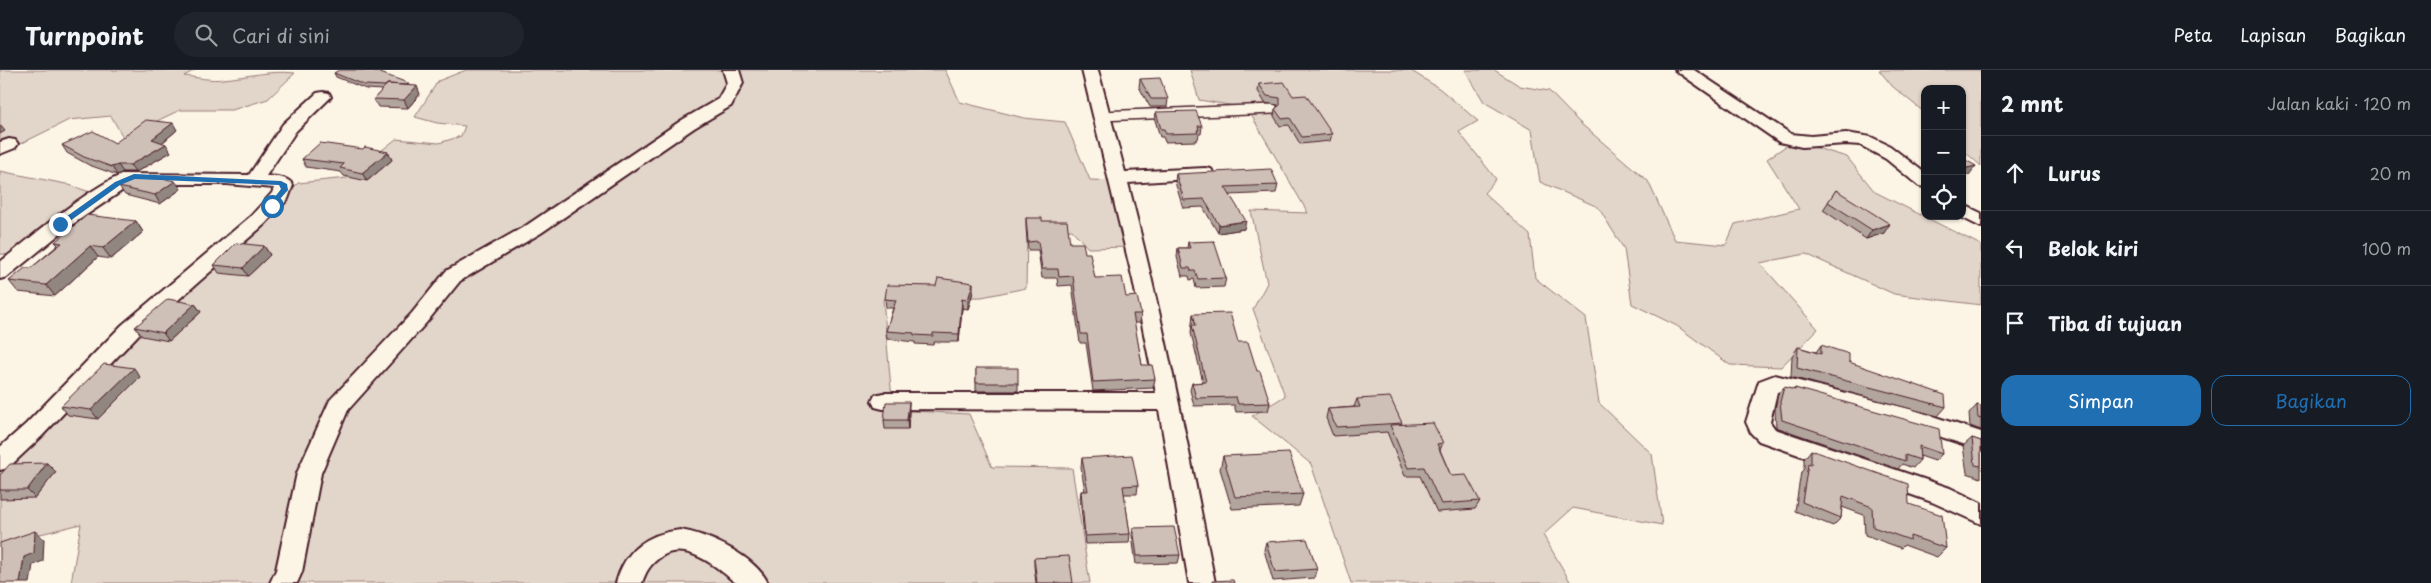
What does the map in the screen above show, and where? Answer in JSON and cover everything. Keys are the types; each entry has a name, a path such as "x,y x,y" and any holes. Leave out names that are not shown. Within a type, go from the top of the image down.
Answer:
{"street":[{"path":"283,583 289,572 310,473 338,406 419,318 453,276 534,229 688,124 725,102 735,83 731,70"},
{"path":"1090,70 1100,116 1143,280 1169,402 1202,583"},
{"path":"1683,70 1785,138 1799,142 1863,140 1887,152 1921,179"},
{"path":"255,180 290,128 323,97"},
{"path":"1116,178 1222,173"},
{"path":"0,272 60,224 118,183 129,178 255,180 281,183 284,186 284,190 258,220 130,330 34,430 0,460"},
{"path":"1966,212 1981,221"},
{"path":"1981,441 1914,419 1782,383 1775,383 1767,387 1758,422 1758,427 1767,435 1941,494 1981,514"},
{"path":"883,401 1169,402"},
{"path":"629,583 631,569 648,551 666,542 703,546 755,583"}],"lane":[{"path":"1100,116 1273,109"}],"shaded area":[{"path":"0,70 195,70 184,76 214,80 267,73 295,73 268,99 232,110 180,110 123,137 111,116 69,120 0,154"},
{"path":"466,70 945,70 960,102 1024,118 1065,122 1090,180 1118,181 1133,247 1088,248 1072,230 1027,234 1026,288 982,297 883,299 893,410 969,414 992,467 1072,468 1090,583 71,583 81,524 0,544 0,461 41,439 110,357 244,238 298,183 347,178 396,139 439,143 461,136 465,126 437,123 415,117 438,81"},
{"path":"1190,70 1410,70 1440,89 1478,121 1459,132 1496,179 1484,193 1530,235 1535,278 1586,318 1599,403 1652,454 1662,525 1573,508 1543,535 1571,583 1351,583 1311,464 1252,416 1285,396 1253,309 1267,283 1251,211 1308,213 1247,108 1199,100"},
{"path":"1465,70 1494,70 1520,86 1549,91 1580,123 1648,181 1675,240 1726,245 1735,224 1799,209 1767,159 1793,141 1847,157 1875,192 1921,215 1921,220 1931,220 1981,245 1981,305 1894,294 1806,254 1760,263 1818,329 1781,367 1730,365 1677,326 1632,304 1624,249 1598,207 1540,182 1532,130 1484,102"},
{"path":"1879,70 1981,70 1981,166 1966,153 1966,85 1921,85 1921,110 1892,86"},
{"path":"0,171 66,184 105,197 25,256 0,254"}],"building":[{"path":"339,70 372,70 408,83 408,85 364,85 334,73"},
{"path":"1160,78 1168,99 1151,99 1140,79"},
{"path":"1284,82 1293,96 1306,95 1332,134 1302,137 1290,118 1282,119 1275,109 1280,105 1280,98 1267,96 1259,84"},
{"path":"387,84 417,86 404,100 374,99"},
{"path":"1196,111 1202,126 1198,126 1198,133 1166,134 1164,129 1161,129 1156,112"},
{"path":"146,120 173,123 152,139 166,144 130,165 112,167 84,157 62,145 93,131 115,143"},
{"path":"320,143 363,149 365,147 388,152 362,173 340,168 344,164 302,159"},
{"path":"1966,160 1976,166 1966,168"},
{"path":"1271,169 1278,185 1225,187 1246,221 1219,225 1204,199 1184,200 1176,174"},
{"path":"132,178 161,178 175,181 155,195 119,187"},
{"path":"1836,190 1890,224 1872,230 1828,202"},
{"path":"87,215 136,221 103,248 90,246 46,285 9,281 25,268 31,268 62,243 55,242"},
{"path":"1026,218 1042,218 1042,221 1067,221 1070,243 1083,243 1085,253 1090,253 1095,278 1122,277 1126,297 1137,296 1141,314 1133,314 1142,365 1152,365 1155,379 1093,382 1087,334 1081,334 1073,276 1059,277 1058,269 1042,269 1038,241 1028,242"},
{"path":"1214,241 1226,278 1198,279 1195,271 1191,271 1190,268 1183,268 1178,248 1190,248 1188,242"},
{"path":"236,243 264,246 243,268 214,265"},
{"path":"938,278 973,283 968,300 962,299 959,334 933,333 933,336 886,331 896,300 885,299 887,285 936,286"},
{"path":"168,299 195,304 163,333 135,327"},
{"path":"1230,313 1238,342 1248,342 1270,403 1238,404 1236,397 1196,398 1192,383 1206,382 1192,325 1196,325 1193,314"},
{"path":"1821,345 1849,354 1849,362 1945,395 1946,407 1797,368 1798,347 1821,354"},
{"path":"104,364 134,368 91,410 61,406"},
{"path":"976,368 1018,368 1018,383 976,383"},
{"path":"1784,387 1795,390 1795,388 1939,429 1942,454 1919,446 1920,460 1905,455 1905,461 1782,420 1780,402"},
{"path":"1390,397 1402,423 1336,427 1328,409 1360,407 1357,399"},
{"path":"886,402 909,402 907,420 884,420"},
{"path":"1977,405 1981,406 1981,419 1978,418"},
{"path":"1433,423 1443,443 1437,444 1451,476 1466,475 1480,501 1441,504 1424,467 1408,468 1390,425"},
{"path":"1972,438 1981,441 1981,466 1975,465"},
{"path":"1811,450 1908,484 1909,504 1942,515 1946,548 1910,536 1910,540 1873,527 1872,507 1843,496 1841,518 1802,502 1808,464 1811,465"},
{"path":"1289,453 1303,494 1235,497 1223,456"},
{"path":"1132,455 1138,485 1123,486 1130,534 1085,536 1081,491 1088,491 1082,458"},
{"path":"47,463 27,490 0,490 0,475 10,464"},
{"path":"1174,527 1180,555 1137,556 1133,528"},
{"path":"35,531 34,553 24,557 20,583 0,583 0,543"},
{"path":"1307,539 1317,569 1275,572 1266,542"},
{"path":"1069,556 1073,583 1037,583 1034,558"},
{"path":"1233,580 1234,583 1213,583 1212,581"}],"route":[{"path":"60,224 118,183 134,176 255,180 281,183 284,186 284,190 272,206"}]}
